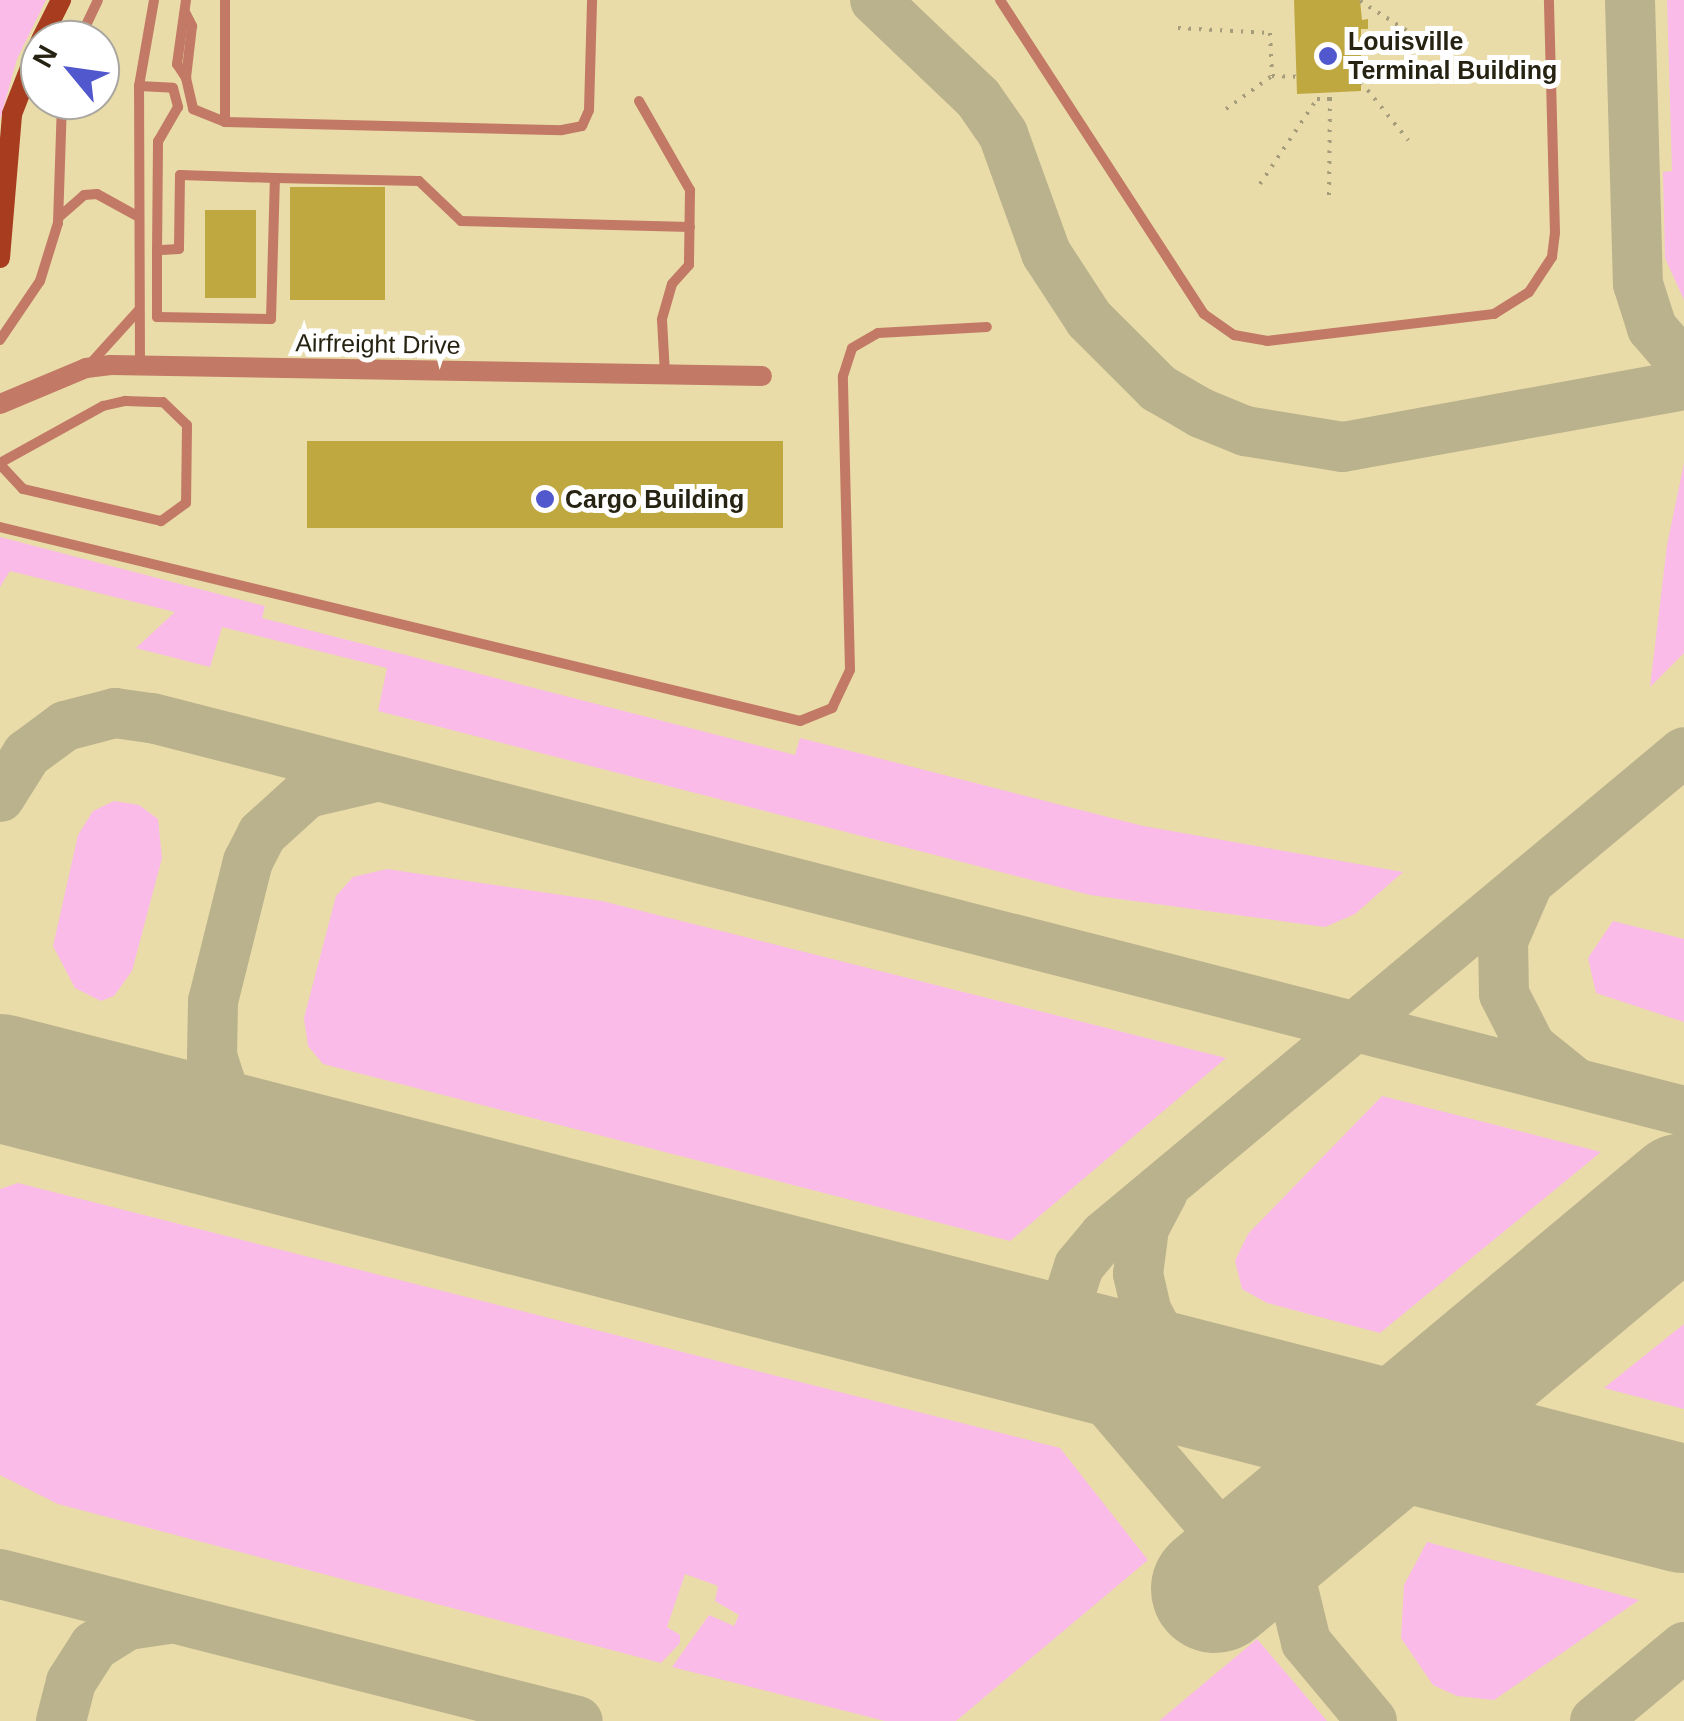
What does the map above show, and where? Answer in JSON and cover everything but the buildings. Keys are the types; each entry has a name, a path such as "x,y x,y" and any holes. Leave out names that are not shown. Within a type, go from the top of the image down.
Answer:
{"main road":[{"path":"0,258 12,114 20,94"}],"street":[{"name":"Airfreight Drive","path":"0,404 86,368 140,365 762,376"}],"lane":[{"path":"140,365 139,86 154,0"},
{"path":"224,0 225,122"},
{"path":"185,6 176,64 186,78 193,109 225,122 582,126 589,110 592,0"},
{"path":"1000,0 1204,314 1234,336 1267,341 1494,314 1529,292 1552,257 1556,233 1550,0"},
{"path":"139,86 173,88 178,107 158,141 157,318 271,319 275,178"},
{"path":"639,101 690,190 689,265 672,284 662,320 665,374"},
{"path":"0,340 40,281 59,216 61,120"},
{"path":"157,250 179,249 180,176 419,181 461,222 690,227"},
{"path":"59,216 84,195 97,194 139,216"},
{"path":"86,368 140,310"},
{"path":"0,528 800,721 832,708 850,670 843,376 852,348 878,333 987,327"},
{"path":"125,401 163,402 187,425 186,503 161,521 22,489 0,464 103,406 125,401"}],"path":[{"path":"1360,1 1420,40"},
{"path":"1178,28 1270,33 1272,76"},
{"path":"1226,109 1272,76 1296,78"},
{"path":"1361,82 1408,140"},
{"path":"1260,184 1317,99 1330,99 1330,92 1329,195"}],"shaded area":[{"path":"0,0 1684,0 1684,1721 0,1721"},
{"path":"0,0 46,0 36,20 20,20 20,53 0,120"},
{"path":"1667,0 1684,0 1684,300 1665,258 1663,172 1672,171"},
{"path":"1684,463 1684,653 1650,687 1667,545"},
{"path":"0,537 265,606 262,618 795,755 800,738 1143,826 1403,872 1355,914 1325,927 1090,895 378,711 387,668 222,627 210,667 136,648 175,612 10,571 0,587"},
{"path":"114,801 139,805 158,819 162,858 132,971 114,996 101,1001 75,988 53,946 78,835 93,811"},
{"path":"387,869 602,901 1226,1058 1010,1241 323,1064 308,1046 304,1018 336,896 353,877"},
{"path":"1613,921 1684,939 1684,1022 1596,993 1588,958"},
{"path":"1382,1096 1601,1152 1380,1333 1267,1303 1242,1289 1235,1261 1248,1234"},
{"path":"18,1183 1060,1448 1148,1560 956,1721 885,1721 672,1667 709,1615 734,1626 739,1615 715,1601 718,1586 685,1574 667,1627 680,1635 680,1643 661,1663 58,1504 0,1475 0,1189"},
{"path":"1684,1324 1684,1409 1604,1388"},
{"path":"1427,1542 1639,1600 1494,1700 1457,1696 1433,1685 1401,1638 1404,1585"},
{"path":"1257,1639 1327,1721 1159,1721"}],"taxiway":[{"path":"875,0 978,98 1003,134 1046,253 1089,319 1158,388 1201,413 1245,431 1343,447 1684,385"},
{"path":"1630,0 1638,284 1652,328 1684,365"},
{"path":"0,797 27,754 65,726 115,713 152,718 1684,1111"},
{"path":"1245,1564 1089,1381 1073,1352 1068,1300 1079,1266 1104,1236 1684,752"},
{"path":"372,778 307,793 262,834 248,861 213,1001 212,1056 223,1089 267,1139 472,1200"},
{"path":"1526,888 1503,941 1504,994 1531,1047 1572,1080"},
{"path":"1163,1192 1144,1228 1138,1274 1146,1310 1167,1349 1215,1385 1353,1421"},
{"path":"1372,1721 1306,1642 1291,1580 1297,1548 1311,1520 1463,1390"},
{"path":"0,1574 578,1721"},
{"path":"61,1721 71,1682 94,1646 128,1625 169,1619"},
{"path":"1595,1721 1684,1647"}],"runway":[{"path":"0,1078 1684,1509"},
{"path":"1215,1589 1684,1197"}],"place":[{"name":"Louisville Terminal Building","path":"1328,56"},
{"name":"Cargo Building","path":"545,499"}]}
